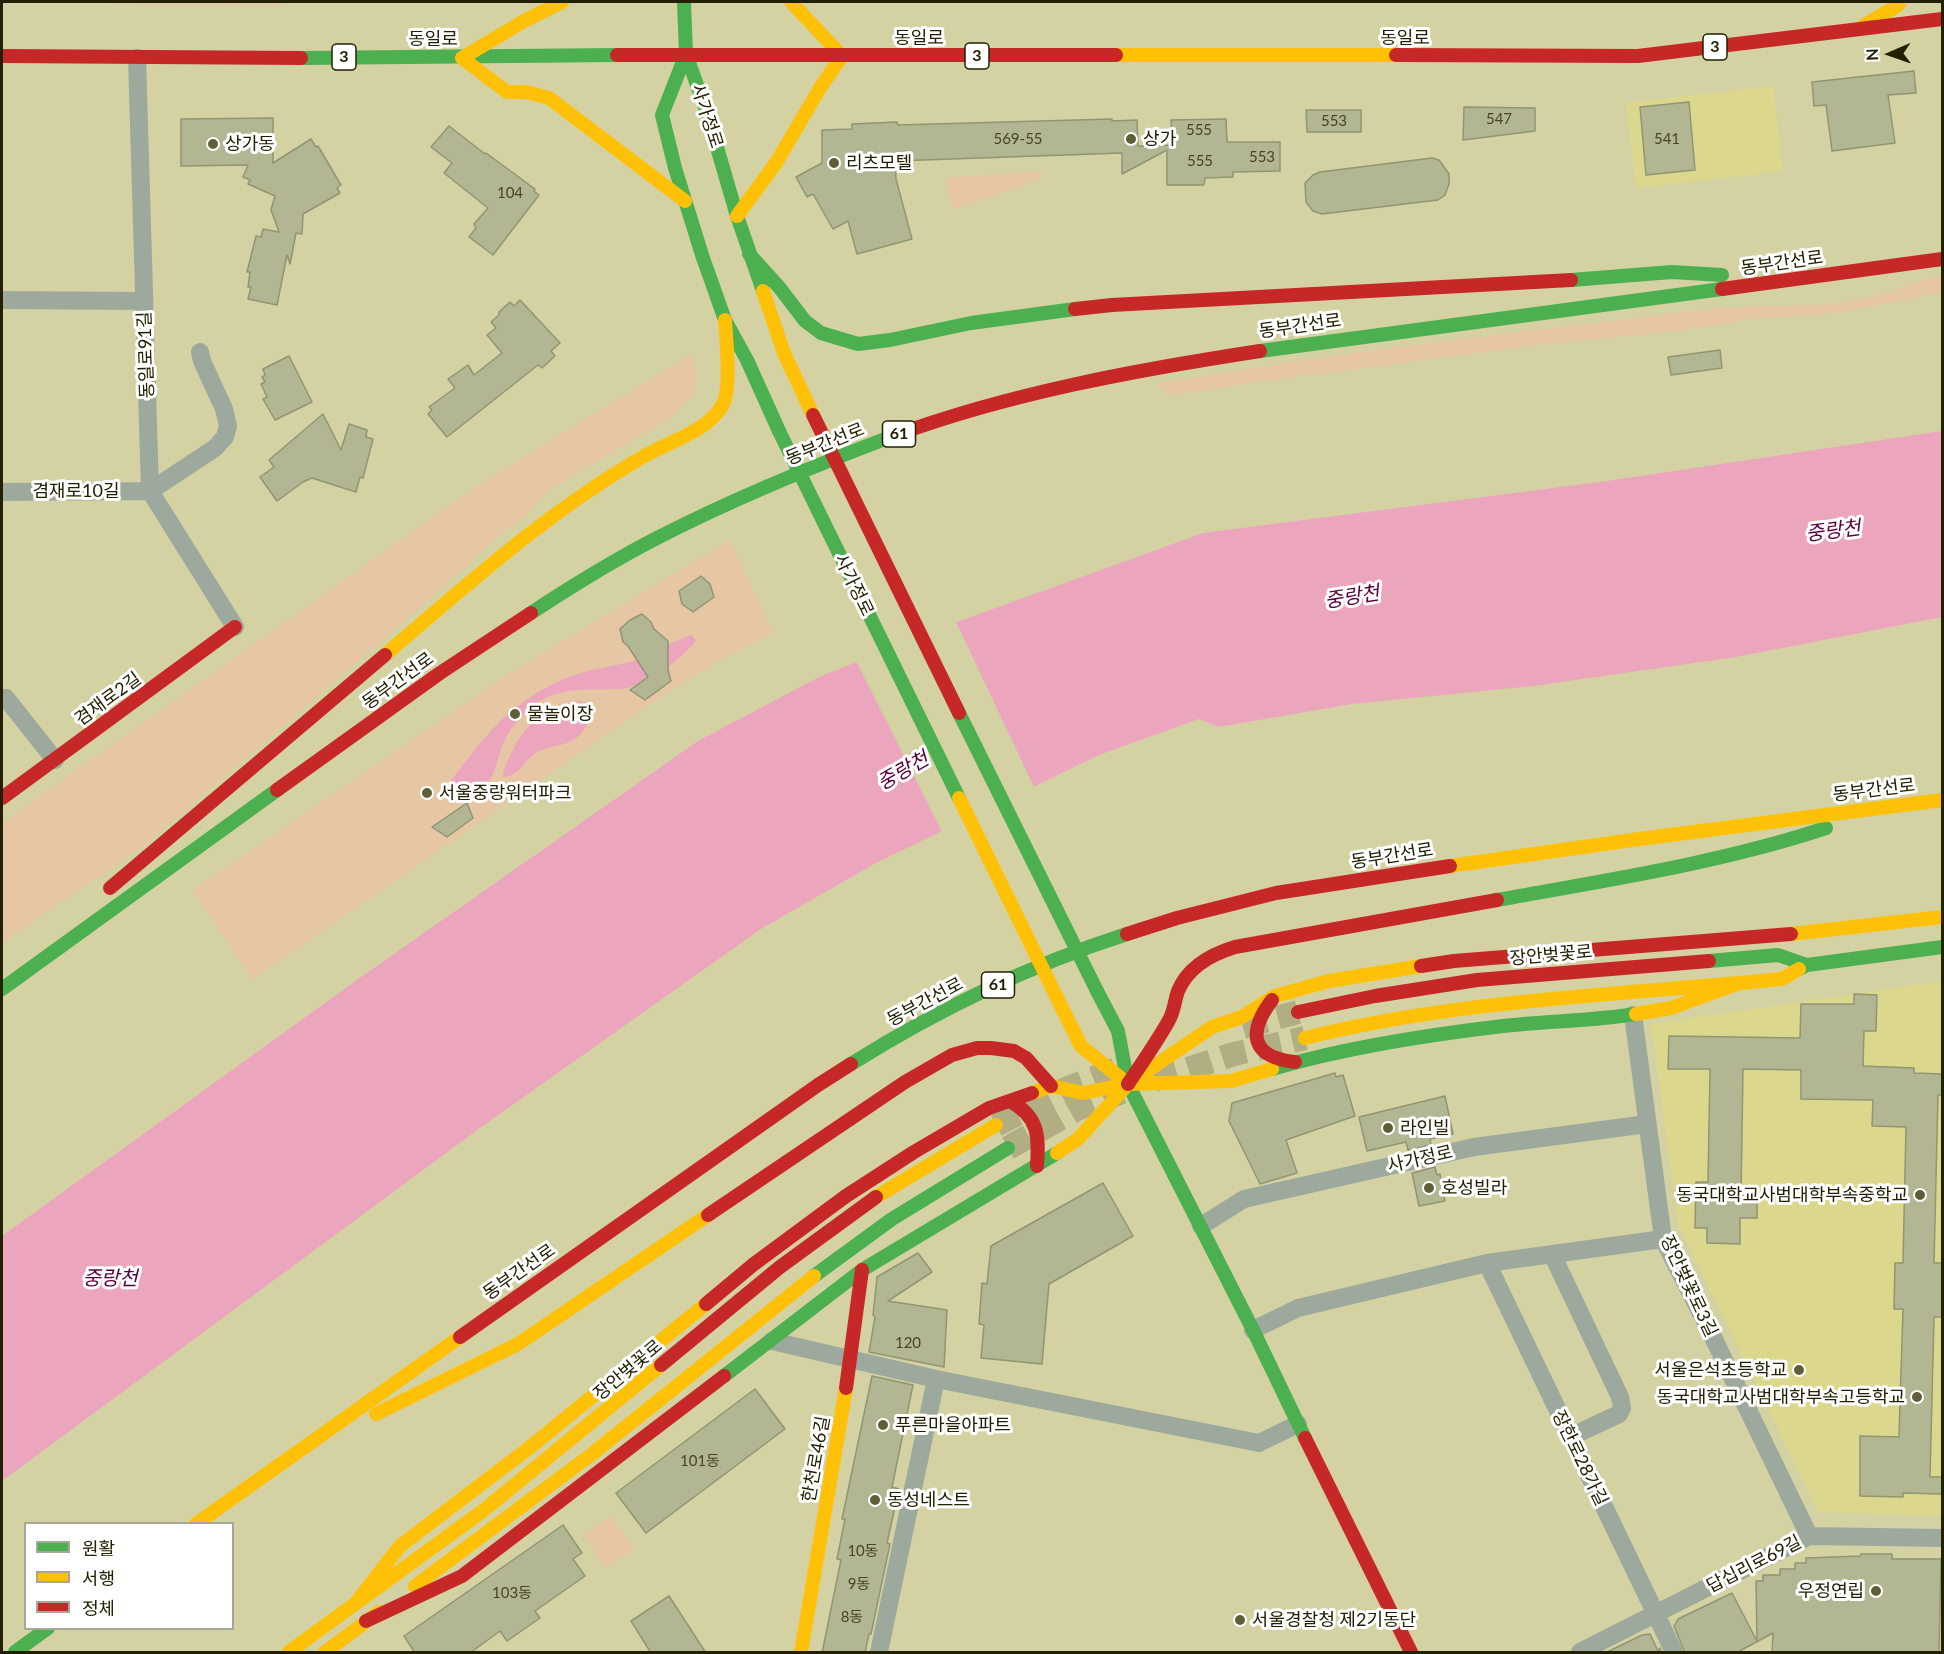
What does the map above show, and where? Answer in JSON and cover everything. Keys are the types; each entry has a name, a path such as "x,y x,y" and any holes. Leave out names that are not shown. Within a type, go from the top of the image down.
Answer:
{"main road":[{"path":"562,2 462,57 507,93 526,92 549,98 685,201"},
{"name":"사가정로","path":"684,2 686,54 707,114 749,254 784,353 1014,825 1118,1031 1128,1084 1253,1330 1411,1653"},
{"path":"737,216 776,163 820,88 842,56 791,2"},
{"path":"1855,32 1900,2"},
{"name":"동일로","path":"2,56 137,58 686,54 1638,56 1942,20"},
{"name":"사가정로","path":"686,54 662,115 685,201 725,320 747,360 779,431 1081,1046 1128,1084"},
{"path":"749,254 779,287 805,321 827,335 858,344 890,340 971,323 1112,305 1611,278 1672,272 1794,279"},
{"name":"동부간선로","path":"2,989 505,628 657,538 756,491 880,441 999,403 1147,369 1334,339 1942,259"},
{"path":"102,895 529,534 610,476 697,430 710,419 721,407 727,394 725,320"},
{"name":"겸재로2길","path":"2,798 235,627"},
{"name":"동부간선로","path":"199,1522 818,1085 930,1017 1005,981 1089,946 1177,918 1276,893 1570,848 1942,800"},
{"path":"366,1621 462,1576 862,1270 1037,1166 1078,1139 1128,1084 1175,1011 1178,992 1184,981 1203,960 1235,947 1603,881 1775,845 1893,806"},
{"path":"29,969 85,912"},
{"path":"1128,1084 1212,1027 1242,1017 1275,996 1329,981 1454,961 1799,933 1942,917"},
{"name":"장안벚꽃로","path":"1305,1038 1360,1024 1417,1014 1782,979 1807,965 1942,946"},
{"name":"장안벚꽃로","path":"1299,1012 1418,988 1528,975 1779,955 1807,965"},
{"path":"355,1604 400,1546 529,1448 754,1264 846,1196 914,1152 989,1108 1051,1086 1083,1093 1128,1084 1231,1081 1294,1062 1396,1041 1504,1026 1633,1016 1671,1008 1737,984"},
{"path":"1275,996 1255,1029 1257,1041 1273,1059 1294,1062"},
{"path":"290,1457 518,1344 905,1082 949,1055 986,1047 1016,1051 1026,1058 1051,1086"},
{"path":"1010,1101 1024,1108 1035,1125 1038,1137 1037,1166"},
{"name":"장안벚꽃로","path":"288,1653 545,1462 757,1285 861,1207 996,1125"},
{"path":"325,1653 514,1513 857,1243 933,1191 1008,1148"},
{"name":"한천로46길","path":"801,1653 851,1359 862,1270"},
{"path":"15,1653 47,1630"}],"street":[{"name":"동일로91길","path":"137,58 150,491"},
{"path":"2,300 144,301"},
{"path":"200,352 224,409 228,426 225,437 215,448 150,491 235,627"},
{"name":"겸재로10길","path":"2,492 150,491"},
{"path":"2,698 6,698 55,760"},
{"name":"장안벚꽃로3길","path":"1633,1016 1663,1239 1809,1536"},
{"name":"사가정로","path":"1201,1226 1244,1199 1474,1147 1647,1124"},
{"path":"1253,1330 1298,1308 1487,1263 1663,1239"},
{"path":"1552,1254 1620,1397 1622,1408 1619,1414 1570,1437"},
{"name":"장한로28가길","path":"1487,1263 1674,1653"},
{"path":"772,1341 936,1379 1259,1443 1298,1424"},
{"path":"879,1653 936,1379"},
{"name":"답십리로69길","path":"1580,1653 1809,1536 1942,1538"}],"shaded area":[{"path":"2,2 282,2 283,5"},
{"path":"1773,86 1783,171 1636,188 1626,103"},
{"path":"1042,171 1042,179 952,210 946,178"},
{"path":"1942,275 1942,293 1835,313 1745,320 1675,331 1537,345 1174,395 1166,394 1156,384 1360,352 1701,310 1831,304 1873,297"},
{"path":"691,354 697,377 695,390 689,400 666,421 547,491 525,517 499,535 440,590 146,844 2,943 2,823 471,490"},
{"name":"서울중랑워터파크","path":"730,540 773,633 736,651 660,697 252,980 193,890 507,675"},
{"name":"서울은석초등학교","path":"1942,981 1942,1516 1819,1512 1679,1227 1651,1024"},
{"path":"612,1516 634,1549 605,1568 584,1534"}],"water":[{"name":"중랑천","path":"1942,431 1942,617 1736,657 1533,686 1352,704 1218,727 1199,719 1099,755 874,864 761,929 480,1128 2,1481 2,1236 361,977 698,741 819,677 957,622 1203,533 1607,481"},
{"name":"물놀이장","path":"692,635 696,641 690,648 640,684 620,689 574,690 543,700 524,714 511,729 494,772 484,785 465,791 448,786 492,730 516,708 543,689 574,675 637,660"},
{"name":"물놀이장","path":"575,701 588,703 590,709 589,721 578,737 536,753 514,774 503,777 505,766 516,743 529,726 553,709"}],"pier":[{"path":"955,620 1035,789 943,834 855,659"}],"building":[{"path":"1914,71 1916,93 1888,95 1895,143 1832,151 1826,105 1814,106 1812,82"},
{"path":"1689,102 1695,170 1646,175 1640,107"},
{"path":"1464,107 1535,108 1535,131 1463,140"},
{"path":"1306,110 1361,110 1361,132 1307,132"},
{"path":"273,118 273,163 311,139 316,147 318,146 341,185 337,188 340,193 303,214 302,234 296,233 290,264 287,255 277,305 248,299 251,287 248,287 250,272 247,272 256,236 261,237 263,229 279,232 271,210 275,196 248,184 250,180 243,177 248,165 181,166 181,119"},
{"path":"1112,119 1112,121 1137,120 1138,146 1172,145 1171,120 1226,119 1227,142 1280,142 1280,171 1233,172 1233,177 1205,178 1204,185 1167,185 1167,150 1122,174 1122,153 895,161 896,179 912,239 857,254 848,221 833,229 813,194 807,197 796,177 822,163 822,130 852,129 852,124 897,122 898,125"},
{"path":"449,126 535,189 534,191 539,195 493,255 469,237 476,228 474,224 488,208 444,173 452,163 431,147"},
{"path":"1432,158 1439,160 1449,174 1449,184 1445,195 1438,200 1322,214 1313,211 1306,202 1305,183 1320,172"},
{"path":"520,300 560,343 551,351 555,356 542,368 538,365 447,437 428,414 432,410 429,407 455,388 448,379 468,365 474,375 502,353 487,335 496,328 491,322 510,302 514,306"},
{"path":"1720,350 1722,368 1671,375 1668,357"},
{"path":"289,356 312,402 275,420 263,399 267,397 261,384 265,382 262,377 265,375 263,369"},
{"path":"323,414 341,450 349,424 367,430 366,437 373,439 363,478 360,477 356,492 312,478 277,501 260,477 274,467 269,460"},
{"path":"701,576 710,584 714,597 693,612 682,604 679,591"},
{"path":"642,614 668,641 668,670 671,681 645,700 630,690 648,677 623,642 620,629 630,620"},
{"path":"467,803 473,818 447,837 432,827"},
{"path":"1854,994 1877,995 1876,1031 1864,1031 1863,1066 1914,1068 1914,1073 1942,1074 1942,1095 1938,1095 1934,1263 1942,1263 1942,1317 1934,1317 1930,1477 1942,1477 1942,1494 1903,1493 1903,1497 1860,1496 1860,1436 1899,1437 1903,1309 1894,1309 1895,1263 1903,1263 1906,1127 1872,1126 1873,1100 1801,1099 1801,1070 1743,1069 1741,1195 1757,1195 1757,1218 1740,1218 1740,1244 1707,1243 1707,1228 1695,1228 1696,1182 1708,1182 1710,1069 1668,1069 1669,1036 1800,1038 1801,1004 1854,1004"},
{"path":"1335,1073 1336,1077 1343,1075 1355,1116 1286,1140 1297,1173 1260,1184 1229,1121 1232,1103"},
{"path":"1445,1096 1453,1134 1430,1139 1431,1145 1408,1150 1406,1142 1367,1151 1359,1117"},
{"name":"호성빌라","path":"1435,1167 1437,1175 1440,1174 1445,1201 1419,1206 1412,1173"},
{"path":"1103,1183 1133,1236 1049,1284 1042,1364 981,1358 984,1325 979,1324 982,1283 987,1284 991,1246"},
{"path":"918,1253 932,1272 888,1301 947,1310 944,1367 869,1352 875,1317 873,1315 877,1277"},
{"path":"872,1376 913,1385 892,1487 899,1489 887,1543 890,1544 865,1653 822,1653 841,1560 837,1559 845,1519 842,1519"},
{"path":"755,1389 785,1429 646,1533 616,1493"},
{"path":"563,1525 582,1553 573,1559 585,1576 535,1611 540,1618 507,1641 500,1631 470,1653 415,1653 404,1636"},
{"path":"1861,1554 1892,1554 1892,1559 1941,1559 1939,1653 1772,1653 1773,1633 1736,1653 1685,1653 1674,1626 1678,1619 1732,1593 1757,1641 1756,1581 1763,1581 1763,1575 1780,1575 1780,1569 1795,1569 1795,1563 1806,1563 1806,1558 1861,1556"},
{"path":"669,1596 706,1653 651,1653 631,1621"},
{"path":"1650,1634 1658,1651 1660,1648 1662,1653 1605,1653 1642,1635"}],"tunnel":[{"path":"1243,1027 1298,1012"},
{"path":"1154,1080 1234,1054 1305,1038"},
{"path":"996,1125 1066,1089 1130,1064"},
{"path":"1008,1148 1079,1108 1122,1092"}],"traffic: fast":[{"path":"684,2 686,54 763,291"},
{"path":"686,54 662,115 675,168 725,320 747,360 779,431"},
{"path":"301,58 617,55"},
{"path":"749,254 779,287 805,321 821,333 858,344 890,340 971,323 1075,309"},
{"path":"1571,280 1672,272 1722,275"},
{"path":"1260,351 1722,289"},
{"path":"779,431 959,798"},
{"path":"531,613 641,546 774,484 893,436"},
{"path":"959,713 1097,991"},
{"path":"2,989 277,790"},
{"path":"1497,900 1704,861 1826,828"},
{"path":"851,1064 917,1025 985,990 1055,960 1127,934"},
{"path":"1799,969 1807,965 1942,947"},
{"path":"1709,961 1778,955 1807,965"},
{"path":"1097,991 1118,1031 1128,1084 1305,1438"},
{"path":"1272,1069 1329,1054 1416,1038 1503,1026 1636,1014"},
{"path":"814,1276 892,1219 1008,1148"},
{"path":"724,1376 862,1270 1057,1153"},
{"path":"15,1652 45,1630"}],"traffic: slow":[{"path":"562,2 524,21 462,58 507,92 526,92 549,98 685,201"},
{"path":"737,216 776,163 820,88 842,56 791,2"},
{"path":"1863,26 1900,2"},
{"path":"1116,55 1396,55"},
{"path":"763,291 784,353 813,415"},
{"path":"385,655 543,523 611,476 707,423 722,406 727,388 725,320"},
{"path":"959,798 1062,1008"},
{"path":"1450,866 1942,800"},
{"path":"1791,934 1942,917"},
{"path":"1057,1153 1078,1139 1128,1084 1212,1027 1242,1017 1275,996 1329,981 1421,966"},
{"path":"1305,1038 1363,1025 1482,1006 1782,979 1799,969"},
{"path":"1636,1014 1671,1008 1737,984"},
{"path":"1062,1008 1081,1046 1128,1084"},
{"path":"1032,1093 1051,1086 1083,1093 1128,1084 1231,1081 1272,1069"},
{"path":"876,1197 996,1125"},
{"path":"376,1414 518,1344 708,1215"},
{"path":"415,1586 592,1454 814,1276"},
{"path":"355,1604 400,1546 529,1448 706,1304"},
{"path":"199,1522 460,1337"},
{"path":"289,1652 484,1510 661,1365"},
{"path":"801,1652 846,1388"},
{"path":"325,1652 379,1612"}],"traffic: jam":[{"path":"1396,55 1638,56 1942,19"},
{"path":"617,55 1116,55"},
{"path":"2,56 301,58"},
{"path":"1722,289 1942,259"},
{"path":"1075,309 1112,305 1571,280"},
{"path":"893,436 982,407 1028,395 1167,366 1260,351"},
{"path":"813,415 959,713"},
{"path":"277,790 440,673 531,613"},
{"path":"2,798 235,627"},
{"path":"110,888 385,655"},
{"path":"1127,934 1177,918 1276,893 1450,866"},
{"path":"1128,1084 1168,1022 1182,983 1194,968 1218,953 1235,947 1497,900"},
{"path":"1421,966 1454,961 1791,934"},
{"path":"1298,1012 1375,996 1477,980 1709,961"},
{"path":"1272,1000 1259,1023 1258,1042 1269,1055 1295,1062"},
{"path":"708,1215 905,1082 952,1055 977,1048 1014,1051 1026,1058 1051,1086"},
{"path":"460,1337 851,1064"},
{"path":"706,1304 754,1264 846,1196 914,1152 989,1108 1032,1093"},
{"path":"1010,1101 1027,1114 1035,1128 1038,1145 1037,1166"},
{"path":"661,1365 780,1267 876,1197"},
{"path":"846,1388 862,1270"},
{"path":"366,1621 462,1576 724,1376"},
{"path":"1305,1438 1411,1652"}],"place":[{"name":"상가","path":"1131,139"},
{"name":"상가동","path":"213,144"},
{"name":"리츠모텔","path":"834,163"},
{"name":"물놀이장","path":"515,714"},
{"name":"서울중랑워터파크","path":"427,793"},
{"name":"라인빌","path":"1388,1128"},
{"name":"호성빌라","path":"1429,1188"},
{"name":"동국대학교사범대학부속중학교","path":"1920,1195"},
{"name":"서울은석초등학교","path":"1799,1370"},
{"name":"동국대학교사범대학부속고등학교","path":"1917,1397"},
{"name":"푸른마을아파트","path":"883,1425"},
{"name":"동성네스트","path":"875,1500"},
{"name":"우정연립","path":"1876,1591"},
{"name":"서울경찰청 제2기동단","path":"1240,1620"}]}
